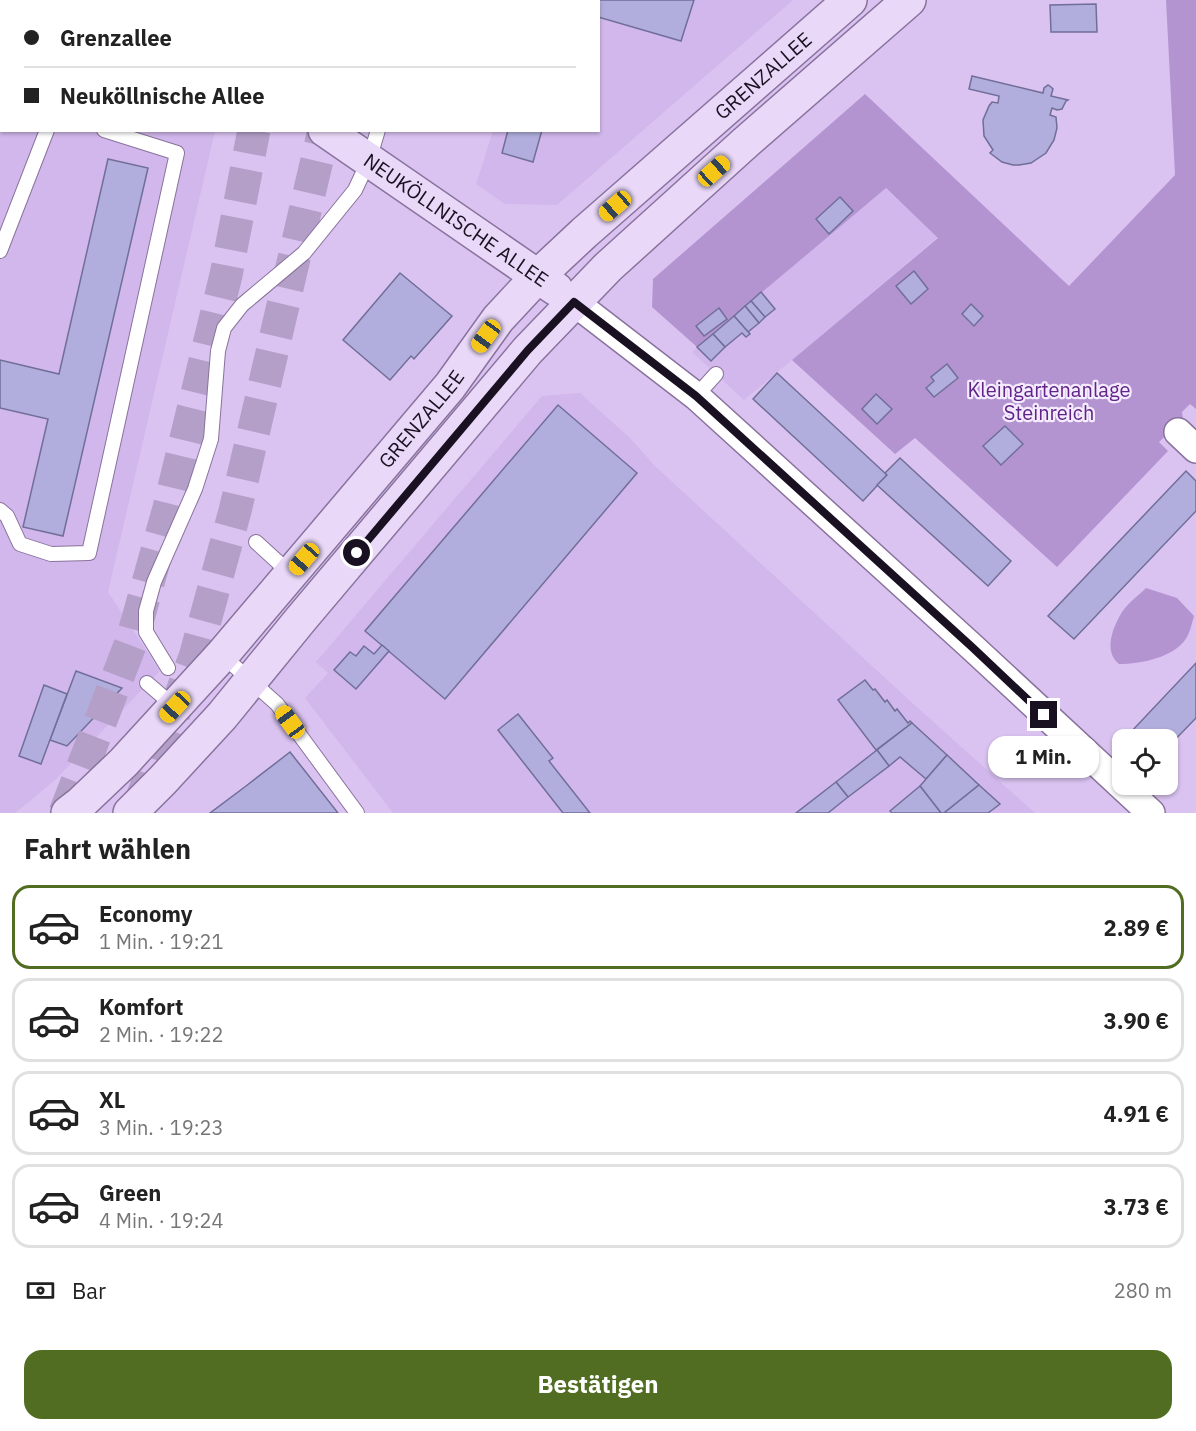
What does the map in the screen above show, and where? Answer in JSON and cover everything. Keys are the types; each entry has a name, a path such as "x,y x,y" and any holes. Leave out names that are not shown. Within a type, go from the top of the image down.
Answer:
{"main road":[{"name":"GRENZALLEE","path":"68,813 124,762 222,655 450,386 498,319 537,276 850,0"},
{"name":"GRENZALLEE","path":"130,813 202,738 528,350 608,267 909,0"},
{"name":"NEUKÖLLNISCHE ALLEE","path":"331,132 373,145 537,276 574,302"}],"street":[{"name":"NEUKÖLLNISCHE ALLEE","path":"574,302 696,396 1152,813"}],"lane":[{"path":"0,251 46,132"},
{"path":"0,510 7,516 20,544 51,554 89,553 177,153 110,132"},
{"path":"168,668 146,632 146,611 154,582 195,489 211,439 218,351 224,328 242,305 304,253 355,190 373,145"},
{"path":"696,396 716,374"},
{"path":"256,542 291,574"},
{"path":"222,655 277,704 357,813"},
{"path":"147,683 175,707"}],"shaded area":[{"path":"600,0 793,0 557,205 505,204 476,184 493,132 600,132"},
{"path":"0,132 215,132 108,592 160,671 55,780 15,813 0,813"},
{"path":"885,188 938,237 744,400 692,352"},
{"path":"580,393 631,439 656,467 1035,813 393,813 305,698 328,673 316,662 542,396"}],"green space":[{"name":"Kleingartenanlage Steinreich","path":"1166,0 1196,0 1196,409 1190,404 1182,412 1183,419 1159,442 1168,451 1057,567 915,438 895,454 792,360 938,238 886,188 697,347 652,307 653,279 865,94 1069,286 1175,175"},
{"path":"1146,588 1177,598 1194,616 1190,630 1183,643 1168,654 1148,661 1119,664 1111,652 1113,632 1124,609"}],"building":[{"path":"600,0 694,0 681,41 600,18"},
{"path":"1096,4 1097,32 1051,32 1050,5"},
{"path":"972,76 1043,93 1044,88 1048,85 1053,89 1051,96 1068,100 1062,109 1052,108 1050,115 1056,117 1057,128 1054,140 1046,153 1031,163 1013,165 1002,162 990,153 993,150 984,136 983,120 992,102 998,103 999,96 969,89"},
{"path":"507,132 541,132 533,162 502,153"},
{"path":"108,159 148,168 63,536 23,527 48,419 0,408 0,360 59,374"},
{"path":"840,197 853,211 829,234 816,219"},
{"path":"914,271 928,289 911,304 896,286"},
{"path":"400,273 452,316 414,359 411,356 390,380 343,340"},
{"path":"761,292 775,309 765,317 751,301"},
{"path":"751,301 765,317 759,323 745,306"},
{"path":"971,304 983,316 974,326 962,314"},
{"path":"745,306 759,323 748,332 734,316"},
{"path":"719,308 727,319 704,336 696,326"},
{"path":"734,316 750,334 746,337 742,333 725,347 713,334"},
{"path":"713,334 725,347 711,361 697,347"},
{"path":"947,364 958,378 934,397 926,388 934,381 931,377"},
{"path":"777,373 887,475 863,501 753,399"},
{"path":"876,394 892,409 877,424 862,409"},
{"path":"558,405 637,473 445,699 365,631"},
{"path":"1005,426 1023,444 1001,465 983,446"},
{"path":"900,458 1011,561 988,586 877,485"},
{"path":"1186,471 1196,481 1196,511 1074,639 1048,616"},
{"path":"382,645 389,651 356,689 334,670 350,652 356,656 364,646 374,654"},
{"path":"1196,663 1196,718 1178,737 1178,729 1134,729"},
{"path":"76,671 122,688 67,746 50,740"},
{"path":"865,680 885,702 887,700 908,723 910,721 912,723 876,750 838,700"},
{"path":"44,685 67,694 41,764 19,756"},
{"path":"518,714 553,758 549,761 590,813 563,813 498,730"},
{"path":"912,723 947,755 926,779 900,757 889,766 877,750"},
{"path":"877,750 889,766 848,797 836,782"},
{"path":"290,752 338,813 210,813 246,786"},
{"path":"947,755 979,785 941,813 920,786"},
{"path":"836,782 848,797 828,813 796,813"},
{"path":"979,785 1000,804 988,813 944,813"},
{"path":"920,786 941,813 892,813 890,811"}],"tunnel":[{"path":"65,813 132,640 169,508 226,275 254,132"},
{"path":"139,806 195,657 235,511 324,132"}],"route":[{"path":"357,553 528,350 574,302 696,396 1044,715"}]}
